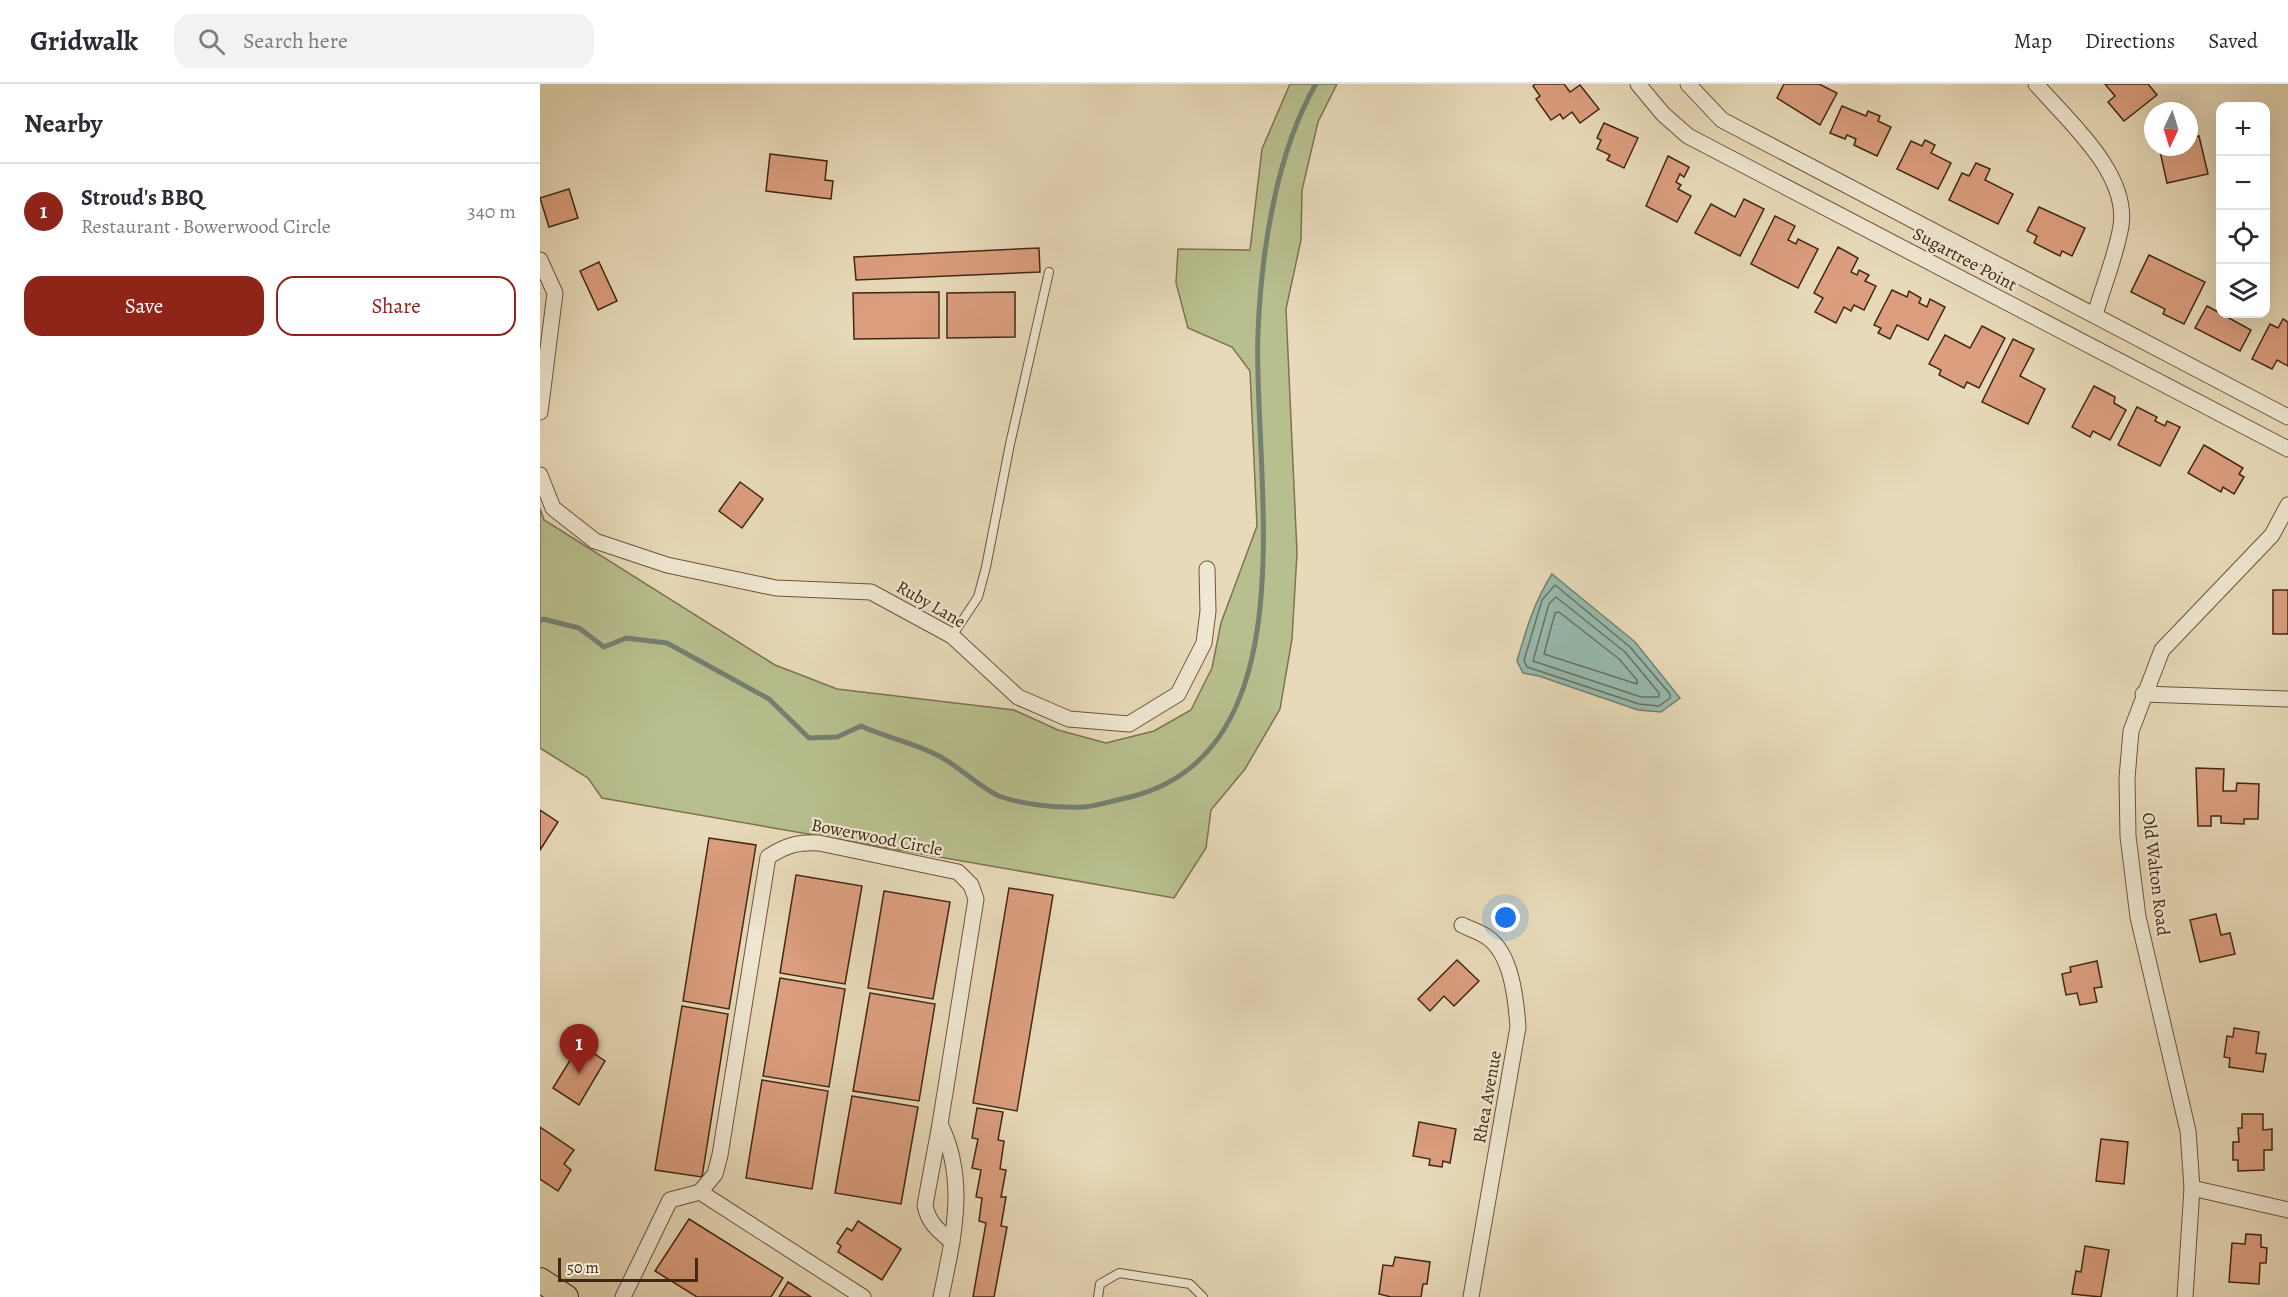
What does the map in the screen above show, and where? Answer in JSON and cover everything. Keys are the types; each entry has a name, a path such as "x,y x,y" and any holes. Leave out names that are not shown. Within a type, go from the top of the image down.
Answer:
{"main road":[{"path":"540,1280 566,1297"}],"street":[{"name":"Sugartree Point","path":"1638,84 1663,114 1688,136 2288,449"},
{"name":"Sugartree Point","path":"1688,84 1722,120 2288,417"},
{"path":"2036,84 2112,175 2121,200 2121,226 2095,315"},
{"path":"540,260 555,293 540,412"},
{"name":"Ruby Lane","path":"540,475 553,508 595,541 667,565 776,588 871,592 952,636 1018,697 1069,719 1129,724 1178,694 1204,643 1208,611 1208,569"},
{"name":"Old Walton Road","path":"2184,1297 2192,1188 2188,1131 2138,917 2128,836 2127,778 2131,731 2143,694 2162,650 2272,535 2288,505"},
{"path":"2143,694 2288,699"},
{"name":"Bowerwood Circle","path":"700,1192 715,1174 720,1155 768,857 783,846 798,842 819,843 958,872 972,885 975,899 974,916 925,1205 927,1217 934,1227 952,1242"},
{"name":"Rhea Avenue","path":"1462,925 1489,938 1506,963 1516,995 1518,1027 1471,1297"},
{"path":"940,1124 950,1144 954,1164 956,1231 941,1297"},
{"path":"2192,1188 2288,1209"},
{"path":"623,1297 670,1200 700,1192 863,1297"}],"lane":[{"path":"952,636 978,597 986,567 1010,444 1049,272"},
{"path":"1098,1297 1100,1284 1119,1273 1190,1284 1203,1297"}],"green space":[{"path":"1290,84 1337,84 1318,122 1302,190 1301,240 1286,309 1297,553 1292,639 1280,709 1245,769 1211,810 1206,848 1174,898 602,798 588,778 540,748 540,508 544,520 775,665 837,689 1014,710 1058,730 1106,743 1154,731 1191,710 1212,668 1221,623 1257,526 1250,371 1232,347 1188,328 1176,283 1178,249 1250,250 1262,149"}],"water":[{"path":"1552,574 1635,642 1680,698 1661,712 1638,710 1539,676 1523,673 1517,661 1520,650 1535,606"}],"building":[{"path":"1535,84 1564,84 1570,92 1580,85 1599,109 1580,123 1572,112 1563,119 1560,114 1551,120 1536,99 1540,96 1533,86"},
{"path":"1784,84 1819,84 1837,93 1820,125 1777,98"},
{"path":"2105,84 2148,84 2157,95 2148,102 2144,102 2144,105 2124,121 2108,102 2115,96"},
{"path":"1842,106 1866,116 1868,111 1880,116 1878,121 1891,127 1877,156 1854,145 1856,139 1847,135 1845,139 1830,133"},
{"path":"1604,123 1638,138 1624,168 1607,160 1610,155 1597,149 1601,140 1597,138"},
{"path":"2198,136 2208,174 2167,183 2161,156 2198,156"},
{"path":"1925,140 1935,145 1931,153 1951,163 1938,189 1897,169 1911,141 1922,146"},
{"path":"770,154 827,161 825,180 833,181 831,199 766,191"},
{"path":"1668,156 1689,167 1684,177 1680,174 1676,182 1681,185 1678,189 1691,196 1677,222 1646,206"},
{"path":"1976,163 1990,169 1985,180 2013,194 1998,224 1949,200 1962,173 1969,176"},
{"path":"569,189 578,218 549,227 540,198"},
{"path":"1744,199 1764,209 1740,256 1695,233 1711,204 1735,217"},
{"path":"2039,207 2085,228 2072,256 2062,251 2060,256 2034,243 2037,236 2027,231"},
{"path":"1775,216 1795,226 1788,240 1796,244 1798,239 1818,249 1798,288 1751,264"},
{"path":"1838,247 1858,258 1851,272 1857,275 1859,270 1869,275 1865,281 1876,286 1864,310 1854,305 1851,311 1844,307 1836,323 1815,312 1823,298 1814,293"},
{"path":"1039,248 1040,272 856,280 854,257"},
{"path":"2149,255 2205,282 2184,324 2163,314 2165,309 2131,292"},
{"path":"599,262 617,301 598,310 580,271"},
{"path":"1892,290 1907,297 1909,291 1921,298 1919,303 1927,307 1930,299 1945,307 1928,340 1897,325 1890,339 1878,333 1881,328 1874,325"},
{"path":"939,292 939,338 854,339 853,293"},
{"path":"1015,292 1015,337 947,338 947,293"},
{"path":"2207,306 2216,311 2216,318 2229,318 2251,330 2240,351 2195,328"},
{"path":"2283,319 2288,322 2288,366 2277,360 2272,369 2252,359 2270,324 2278,328"},
{"path":"1982,326 2005,338 1979,388 1967,382 1964,388 1939,375 1941,370 1929,364 1945,335 1970,348"},
{"path":"2013,339 2034,349 2020,376 2045,389 2028,424 1982,402"},
{"path":"2094,386 2115,397 2114,403 2126,410 2110,440 2093,431 2090,437 2072,427"},
{"path":"2137,407 2157,417 2155,421 2165,426 2167,421 2180,427 2160,466 2118,445"},
{"path":"2204,445 2243,468 2239,474 2244,477 2234,494 2223,487 2221,492 2188,473"},
{"path":"740,482 763,499 742,528 719,511"},
{"path":"2273,590 2288,590 2288,634 2273,634"},
{"path":"2196,768 2224,769 2223,791 2236,791 2237,783 2259,784 2258,819 2244,819 2244,824 2221,823 2221,816 2211,816 2211,826 2198,826"},
{"path":"540,810 558,822 540,850"},
{"path":"709,838 756,845 729,1009 683,1001"},
{"path":"796,875 862,886 845,984 780,973"},
{"path":"1009,888 1053,895 1017,1111 973,1103"},
{"path":"884,891 950,902 933,999 868,988"},
{"path":"2216,914 2221,935 2230,933 2235,954 2200,962 2190,920"},
{"path":"1457,960 1479,981 1454,1006 1444,996 1430,1011 1418,999"},
{"path":"2097,961 2102,987 2094,988 2097,1002 2080,1005 2077,993 2066,995 2062,974 2071,972 2070,967"},
{"path":"780,978 845,989 829,1087 763,1076"},
{"path":"870,993 935,1004 919,1101 853,1091"},
{"path":"682,1006 728,1014 702,1177 655,1170"},
{"path":"2234,1028 2259,1032 2256,1053 2266,1054 2263,1072 2229,1067 2230,1058 2224,1057 2227,1036 2233,1037"},
{"path":"580,1044 605,1061 579,1105 553,1088"},
{"path":"762,1080 828,1091 812,1189 746,1178"},
{"path":"852,1096 918,1107 901,1204 835,1193"},
{"path":"977,1108 1003,1112 998,1140 1004,1141 1000,1169 1006,1170 1001,1197 1006,1197 1001,1226 1007,1227 994,1297 973,1297 986,1223 979,1221 982,1198 976,1197 981,1170 972,1168 978,1139 972,1138"},
{"path":"2242,1114 2263,1114 2263,1130 2272,1129 2272,1150 2264,1150 2264,1170 2238,1171 2238,1160 2233,1160 2233,1142 2239,1142 2238,1128 2242,1128"},
{"path":"1419,1122 1456,1129 1450,1163 1443,1161 1442,1167 1429,1165 1430,1159 1413,1156"},
{"path":"540,1127 574,1150 564,1164 571,1170 558,1191 540,1179"},
{"path":"2101,1139 2128,1142 2124,1184 2096,1181"},
{"path":"689,1219 783,1278 771,1297 697,1297 655,1271"},
{"path":"858,1221 901,1249 882,1280 838,1252 841,1246 837,1243 847,1228 852,1231"},
{"path":"2246,1234 2261,1235 2261,1247 2267,1248 2266,1263 2260,1263 2259,1284 2229,1282 2232,1243 2245,1244"},
{"path":"2085,1246 2109,1250 2101,1297 2072,1294 2076,1271 2081,1272"},
{"path":"1395,1257 1430,1262 1427,1284 1423,1284 1421,1297 1391,1297 1379,1294 1383,1265 1393,1266"},
{"path":"788,1282 811,1297 779,1297"}],"waterway":[{"path":"540,621 543,619 579,628 604,647 626,638 667,643 769,699 809,738 837,737 861,726 931,752 948,761 992,793 1019,802 1063,807 1094,806 1126,798 1186,772 1226,727 1249,669 1261,602 1263,530 1258,333 1263,270 1273,204 1290,140 1316,84"}],"place":[{"name":"Stroud's BBQ","path":"579,1074"}]}
